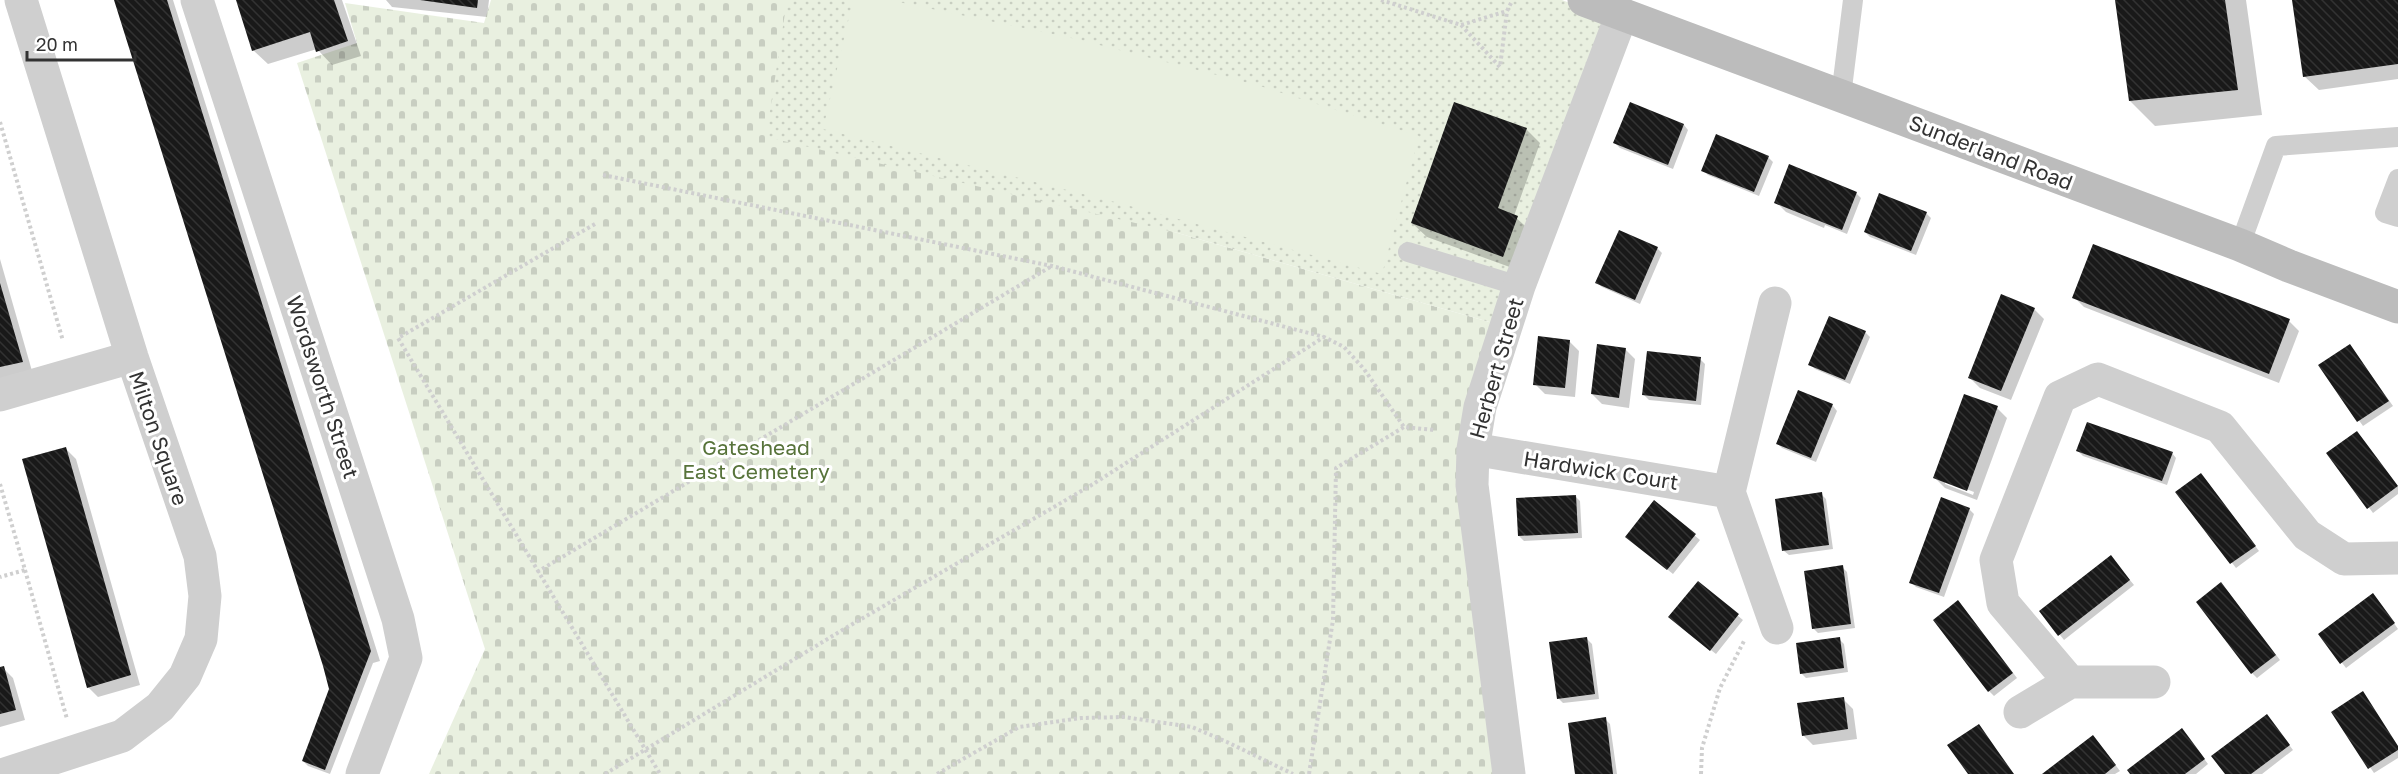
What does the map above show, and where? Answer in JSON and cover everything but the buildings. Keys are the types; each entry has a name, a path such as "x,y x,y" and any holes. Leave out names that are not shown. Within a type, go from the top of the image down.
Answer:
{"main road":[{"name":"Sunderland Road","path":"1584,0 2240,245 2398,307"}],"street":[{"name":"Milton Square","path":"5,774 122,736 159,707 185,676 201,639 205,597 200,556 132,357 21,0"},
{"name":"Wordsworth Street","path":"197,0 400,628 406,658 362,774"},
{"name":"Herbert Street","path":"1509,774 1472,484 1473,449 1480,407 1519,286 1622,14"},
{"path":"1775,303 1729,492 1777,628"},
{"path":"0,395 132,357"},
{"path":"2070,682 2003,603 1996,560 2060,397 2098,379 2220,427 2307,534 2344,559 2398,558"},
{"name":"Hardwick Court","path":"1473,449 1729,492"},
{"path":"2020,712 2070,682 2154,682"}],"lane":[{"path":"1841,96 1853,0"},
{"path":"2240,245 2276,146 2398,137"},
{"path":"2398,179 2385,213 2398,218"},
{"path":"1408,252 1519,286"}],"path":[{"path":"1381,0 1461,26 1500,67 1507,11 1511,3"},
{"path":"1461,26 1507,11"},
{"path":"0,122 72,374"},
{"path":"603,175 1052,266 1324,337 1344,347 1365,369 1404,427"},
{"path":"595,224 398,338 660,774"},
{"path":"537,572 1052,266"},
{"path":"605,774 844,629 1090,486 1324,337"},
{"path":"1309,774 1333,620 1336,468 1404,427 1434,430"},
{"path":"0,484 75,751"},
{"path":"0,577 25,570"},
{"path":"1701,774 1702,747 1717,698 1743,640 1777,628"},
{"path":"937,774 1019,727 1081,718 1124,717 1192,727 1293,774"}],"green space":[{"name":"Gateshead East Cemetery","path":"491,0 787,0 1174,232 1500,325 1471,407 1498,774 429,774 485,649 297,63 357,43 345,3 484,23"},
{"path":"787,0 1562,0 1611,19 1500,325 1174,232 766,137"},
{"path":"853,0 889,0 1076,39 1260,86 1419,136 1382,274 1115,202 823,129"}]}
